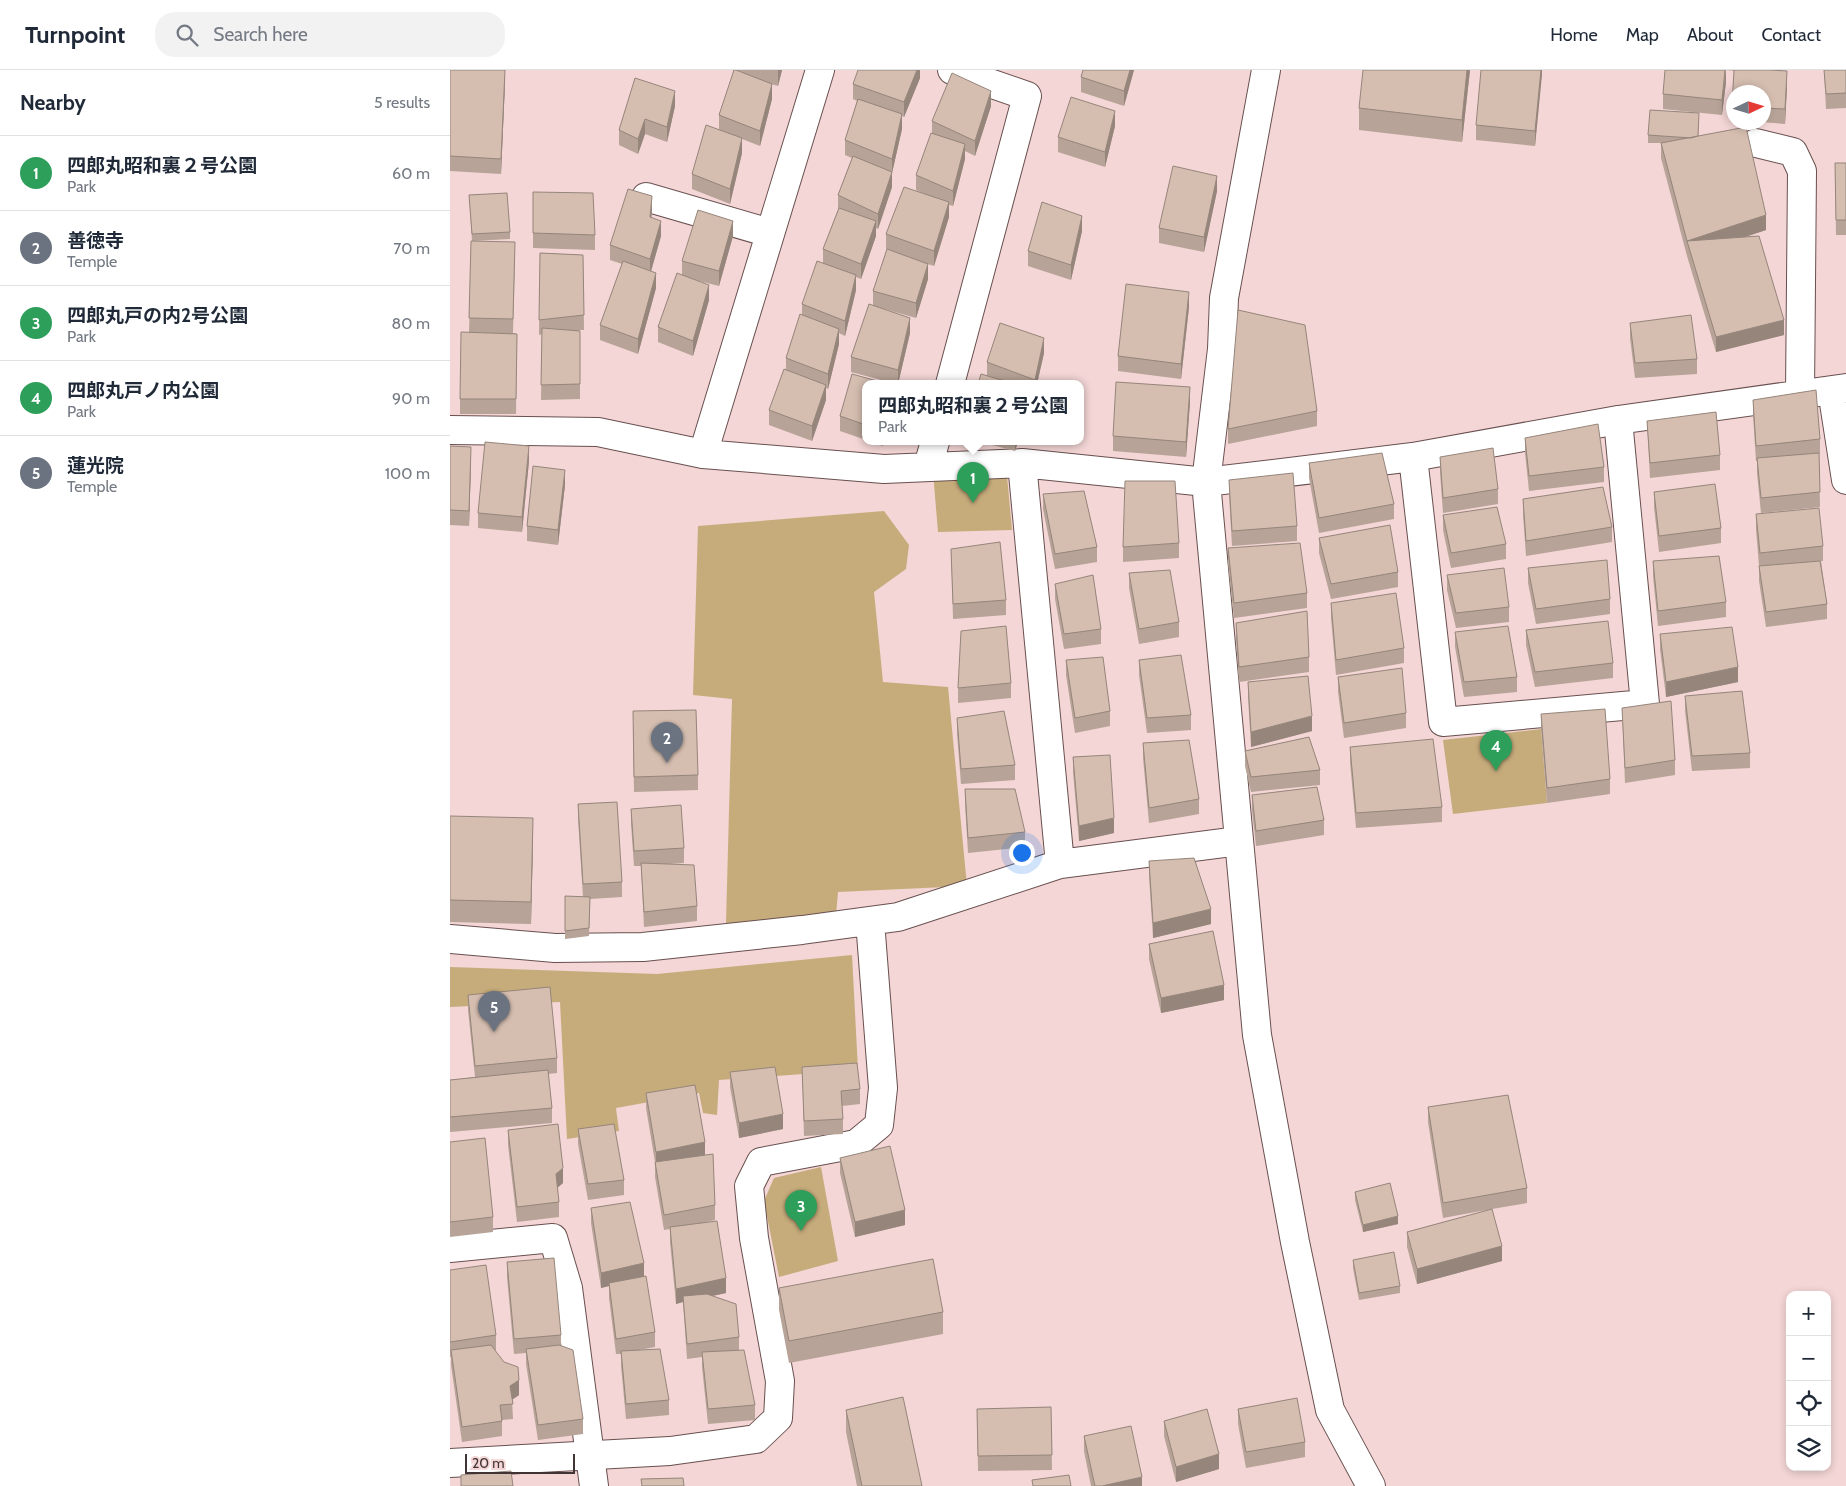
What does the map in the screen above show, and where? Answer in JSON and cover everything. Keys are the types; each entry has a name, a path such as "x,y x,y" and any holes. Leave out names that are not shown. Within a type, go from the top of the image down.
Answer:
{"street":[{"path":"703,454 820,70"},
{"path":"951,380 1027,96 952,70"},
{"path":"1266,70 1224,298 1222,349 1206,482 1257,1035 1297,1251 1330,1410 1371,1486"},
{"path":"1756,143 1793,152 1802,171 1800,394"},
{"path":"646,197 770,233"},
{"path":"450,430 598,432 703,454 884,469 931,454 1206,482 1412,457 1618,420 1839,389 1846,480"},
{"path":"1412,457 1443,722 1646,704 1618,420"},
{"path":"1022,463 1060,864"},
{"path":"450,939 556,948 642,947 802,930 898,917 1060,864 1239,840"},
{"path":"450,1463 670,1451 756,1439 778,1418 780,1381 754,1238 750,1186 761,1162 856,1144 879,1125 883,1088 870,921"},
{"path":"450,1248 553,1238 568,1288 594,1486"}],"shaded area":[{"path":"933,472 1007,476 1012,530 938,532"},
{"path":"884,511 909,545 906,569 874,592 883,682 948,687 967,886 838,892 836,915 731,928 726,923 732,699 693,695 698,526"},
{"path":"1541,729 1547,803 1453,814 1443,740"},
{"path":"852,955 858,1070 719,1080 717,1115 703,1113 699,1093 616,1108 619,1131 567,1139 560,1002 450,1007 450,967 657,974"},
{"path":"821,1167 838,1261 779,1277 764,1201 774,1178"}],"building":[{"path":"450,70 505,70 501,159 450,156"},
{"path":"734,70 772,84 760,131 719,115"},
{"path":"858,70 917,70 904,102 853,84"},
{"path":"1083,70 1130,70 1124,91 1081,77"},
{"path":"1363,70 1467,70 1462,120 1359,108"},
{"path":"1481,70 1541,70 1535,131 1476,125"},
{"path":"1665,70 1725,70 1722,100 1663,94"},
{"path":"1734,70 1787,71 1785,109 1771,108 1771,85 1733,85"},
{"path":"1824,70 1846,70 1846,93 1826,94"},
{"path":"952,73 991,91 975,141 932,121"},
{"path":"635,78 675,91 667,127 645,119 638,139 619,130"},
{"path":"1071,97 1115,111 1105,152 1058,137"},
{"path":"858,99 902,114 892,159 845,140"},
{"path":"1650,110 1699,113 1698,136 1691,138 1648,135"},
{"path":"706,125 742,138 730,189 692,174"},
{"path":"1730,130 1747,130 1766,215 1687,241 1661,143"},
{"path":"931,133 965,144 953,191 916,175"},
{"path":"853,156 892,172 878,214 838,195"},
{"path":"1835,163 1846,163 1846,220 1836,220"},
{"path":"1173,166 1217,176 1204,237 1159,228"},
{"path":"904,187 949,202 934,251 886,234"},
{"path":"628,189 652,196 650,217 661,221 650,259 610,245"},
{"path":"533,192 593,193 595,235 533,233"},
{"path":"507,193 510,232 472,234 469,195"},
{"path":"1042,202 1082,216 1071,265 1028,251"},
{"path":"839,208 876,221 861,264 823,249"},
{"path":"698,210 733,221 719,271 682,261"},
{"path":"1759,236 1784,320 1716,337 1687,241"},
{"path":"471,241 515,242 513,319 469,318"},
{"path":"887,249 928,264 916,303 873,291"},
{"path":"540,253 583,255 584,315 539,320"},
{"path":"623,261 656,273 638,339 600,325"},
{"path":"817,261 856,275 845,321 802,304"},
{"path":"677,273 709,285 693,341 658,327"},
{"path":"1126,284 1189,292 1181,364 1118,356"},
{"path":"869,304 910,318 898,370 851,357"},
{"path":"1238,310 1305,325 1317,411 1228,429"},
{"path":"800,314 839,329 828,374 786,358"},
{"path":"1691,315 1697,359 1635,363 1630,323"},
{"path":"1000,323 1044,338 1035,380 987,362"},
{"path":"542,328 580,331 580,384 541,385"},
{"path":"461,332 517,334 516,399 460,399"},
{"path":"784,369 826,385 812,426 769,410"},
{"path":"852,374 874,380 862,380 862,424 840,416"},
{"path":"981,374 1001,380 979,380"},
{"path":"1116,382 1190,387 1186,442 1113,436"},
{"path":"1816,390 1820,439 1756,446 1753,400"},
{"path":"1716,412 1720,455 1650,463 1647,421"},
{"path":"1598,424 1604,467 1529,476 1525,438"},
{"path":"485,442 529,446 522,517 478,513"},
{"path":"450,446 471,447 469,511 450,510"},
{"path":"1493,448 1498,489 1443,498 1440,457"},
{"path":"1382,453 1394,504 1319,518 1309,463"},
{"path":"1819,453 1820,492 1761,498 1757,458"},
{"path":"533,466 565,470 558,530 527,526"},
{"path":"1293,473 1297,526 1232,531 1229,480"},
{"path":"1125,481 1175,481 1179,543 1123,547"},
{"path":"1715,484 1721,528 1659,536 1654,492"},
{"path":"1603,487 1612,527 1526,541 1523,499"},
{"path":"1084,491 1097,547 1055,554 1043,494"},
{"path":"1497,507 1506,544 1451,553 1443,515"},
{"path":"1819,508 1823,546 1760,553 1756,514"},
{"path":"1390,525 1398,572 1331,584 1319,538"},
{"path":"1000,542 1006,600 953,604 951,549"},
{"path":"1300,543 1307,593 1234,603 1228,548"},
{"path":"1719,556 1726,602 1658,611 1653,561"},
{"path":"1607,560 1610,599 1536,609 1528,568"},
{"path":"1820,561 1827,604 1766,612 1759,566"},
{"path":"1504,568 1509,607 1456,613 1447,575"},
{"path":"1170,570 1179,622 1139,629 1129,573"},
{"path":"1093,575 1101,629 1064,634 1055,584"},
{"path":"1396,593 1404,648 1336,660 1331,603"},
{"path":"1307,611 1309,657 1239,667 1236,623"},
{"path":"1608,621 1613,663 1535,672 1526,630"},
{"path":"1006,626 1011,683 958,688 961,631"},
{"path":"1508,626 1517,677 1464,682 1455,632"},
{"path":"1732,627 1738,667 1666,682 1660,634"},
{"path":"1181,655 1191,715 1147,718 1139,660"},
{"path":"1103,657 1110,711 1075,718 1066,660"},
{"path":"1402,668 1406,713 1344,723 1338,677"},
{"path":"1308,676 1312,716 1251,732 1248,682"},
{"path":"1742,691 1750,753 1692,756 1685,696"},
{"path":"1671,701 1675,760 1625,768 1622,708"},
{"path":"1605,709 1610,779 1547,788 1541,714"},
{"path":"696,710 698,775 634,777 633,711"},
{"path":"1004,711 1015,765 961,769 957,718"},
{"path":"1309,737 1320,770 1251,777 1245,751"},
{"path":"1433,739 1442,807 1356,813 1350,747"},
{"path":"1189,740 1199,799 1149,808 1143,743"},
{"path":"1110,755 1114,818 1079,826 1073,757"},
{"path":"1317,787 1324,820 1256,831 1252,795"},
{"path":"965,789 1015,789 1025,832 968,838"},
{"path":"617,802 622,882 583,884 578,804"},
{"path":"681,805 684,848 634,851 631,809"},
{"path":"450,816 533,818 531,902 450,900"},
{"path":"1194,858 1211,909 1153,923 1149,861"},
{"path":"641,863 694,865 697,906 644,912"},
{"path":"565,896 590,897 589,928 565,931"},
{"path":"1213,931 1224,985 1161,998 1149,944"},
{"path":"550,987 557,1058 475,1066 468,995"},
{"path":"857,1063 860,1089 841,1091 843,1119 804,1121 802,1067"},
{"path":"775,1067 783,1114 739,1123 730,1072"},
{"path":"548,1070 552,1108 450,1117 450,1080"},
{"path":"695,1085 705,1142 656,1152 646,1093"},
{"path":"1508,1095 1527,1188 1443,1203 1428,1107"},
{"path":"558,1124 563,1168 556,1174 559,1202 517,1207 508,1130"},
{"path":"614,1124 624,1180 588,1184 578,1129"},
{"path":"485,1138 493,1217 450,1222 450,1142"},
{"path":"890,1146 905,1210 855,1222 840,1158"},
{"path":"713,1154 715,1205 664,1215 655,1162"},
{"path":"1390,1183 1398,1216 1363,1225 1355,1192"},
{"path":"630,1202 644,1263 601,1273 591,1208"},
{"path":"1492,1209 1502,1246 1417,1269 1407,1232"},
{"path":"717,1221 726,1278 676,1289 670,1227"},
{"path":"1394,1252 1400,1286 1359,1293 1353,1260"},
{"path":"554,1258 561,1335 514,1339 507,1262"},
{"path":"933,1259 943,1312 789,1341 779,1288"},
{"path":"486,1265 496,1335 450,1342 450,1270"},
{"path":"646,1276 655,1332 616,1339 609,1283"},
{"path":"707,1294 736,1304 739,1337 687,1344 683,1296"},
{"path":"491,1345 504,1362 518,1367 519,1380 510,1386 513,1404 500,1405 502,1421 462,1427 451,1350"},
{"path":"559,1345 573,1350 583,1419 538,1425 526,1349"},
{"path":"660,1349 669,1400 626,1404 621,1351"},
{"path":"744,1350 755,1405 708,1409 702,1352"},
{"path":"903,1397 922,1486 862,1486 846,1410"},
{"path":"1297,1398 1305,1442 1246,1452 1238,1409"},
{"path":"1051,1407 1052,1455 978,1456 977,1409"},
{"path":"1207,1409 1219,1454 1176,1467 1164,1421"},
{"path":"1131,1426 1142,1477 1095,1486 1084,1436"},
{"path":"511,1471 513,1486 461,1486 461,1475"},
{"path":"1069,1475 1071,1486 1033,1486 1032,1480"},
{"path":"683,1478 684,1486 642,1486 641,1479"}],"place":[{"name":"四郎丸昭和裏２号公園","path":"973,503"},
{"name":"善徳寺","path":"667,763"},
{"name":"四郎丸戸ノ内公園","path":"1496,771"},
{"name":"蓮光院","path":"494,1032"},
{"name":"四郎丸戸の内2号公園","path":"801,1231"}]}
